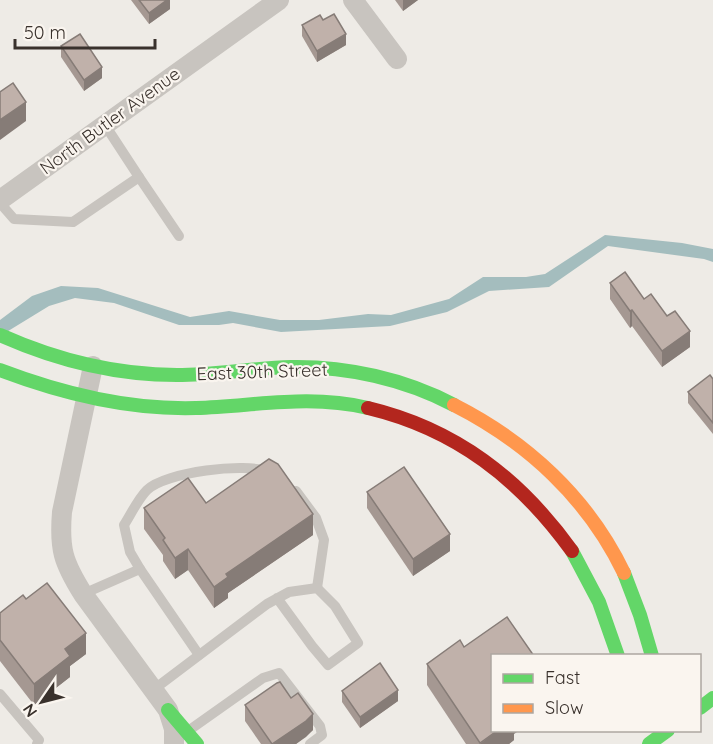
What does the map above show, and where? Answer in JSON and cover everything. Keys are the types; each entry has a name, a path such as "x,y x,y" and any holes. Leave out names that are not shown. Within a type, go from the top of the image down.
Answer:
{"main road":[{"name":"East 30th Street","path":"0,335 71,361 134,373 172,375 273,368 338,369 404,384 468,411 523,447 550,471 584,510 602,535 633,593 651,654"},
{"name":"East 30th Street","path":"0,370 86,398 129,405 178,408 289,400 332,402 378,410 440,434 502,473 557,528 574,552 601,604 617,654"},
{"path":"649,744 665,732"},
{"path":"181,737 197,744"}],"street":[{"name":"North Butler Avenue","path":"0,202 279,0"},
{"path":"353,0 398,59"},
{"path":"93,366 62,512 60,533 62,554 83,594 168,710 174,729 181,737"}],"lane":[{"path":"105,125 179,236"},
{"path":"0,202 14,219 73,222 139,177"},
{"path":"200,655 130,552 124,525 148,489 181,474 222,469 260,468 284,479 316,518 324,540 317,588"},
{"path":"83,594 140,569"},
{"path":"153,690 267,604 289,592 317,588"},
{"path":"277,598 328,665 358,643 335,606 317,588"},
{"path":"181,737 262,678 279,673 320,726 322,735 310,744"},
{"path":"0,694 39,740 37,744"}],"water":[{"path":"605,235 682,243 713,249 713,262 608,246 549,287 489,291 447,312 390,326 281,332 233,323 179,325 114,303 75,298 49,306 0,336 0,320 32,296 61,286 98,288 190,317 229,311 280,320 319,320 368,314 391,315 449,299 483,277 526,277 545,274"}],"building":[{"path":"139,0 167,0 149,13"},
{"path":"334,14 346,34 317,51 302,25 320,15 323,20"},
{"path":"80,34 102,67 84,80 61,46"},
{"path":"13,83 26,102 0,120 0,92"},
{"path":"625,272 644,299 651,294 667,316 675,311 690,331 662,351 610,283"},
{"path":"710,375 713,379 713,423 688,392"},
{"path":"269,459 278,464 313,514 226,574 228,577 214,587 188,549 175,558 163,540 165,538 144,508 188,478 206,503"},
{"path":"404,467 450,534 413,559 367,492"},
{"path":"47,583 86,633 65,649 70,656 34,684 0,640 0,613 23,595 26,599"},
{"path":"507,617 533,654 491,654 491,732 495,732 480,743 427,664 460,640 464,647"},
{"path":"380,663 398,690 360,717 342,691"},
{"path":"280,682 291,698 298,693 313,714 272,744 245,705"}],"traffic: fast":[{"path":"0,335 64,359 131,372 191,375 291,367 354,372 395,381 454,405"},
{"path":"0,370 96,399 146,406 196,408 303,401 368,408"},
{"path":"572,551 599,602 617,654"},
{"path":"624,573 651,654"},
{"path":"701,707 713,698"},
{"path":"168,710 197,744"},
{"path":"649,744 665,732"}],"traffic: slow":[{"path":"454,405 506,436 553,475 593,520 624,573"}],"traffic: jam":[{"path":"368,408 430,429 484,460 531,501 572,551"}]}
